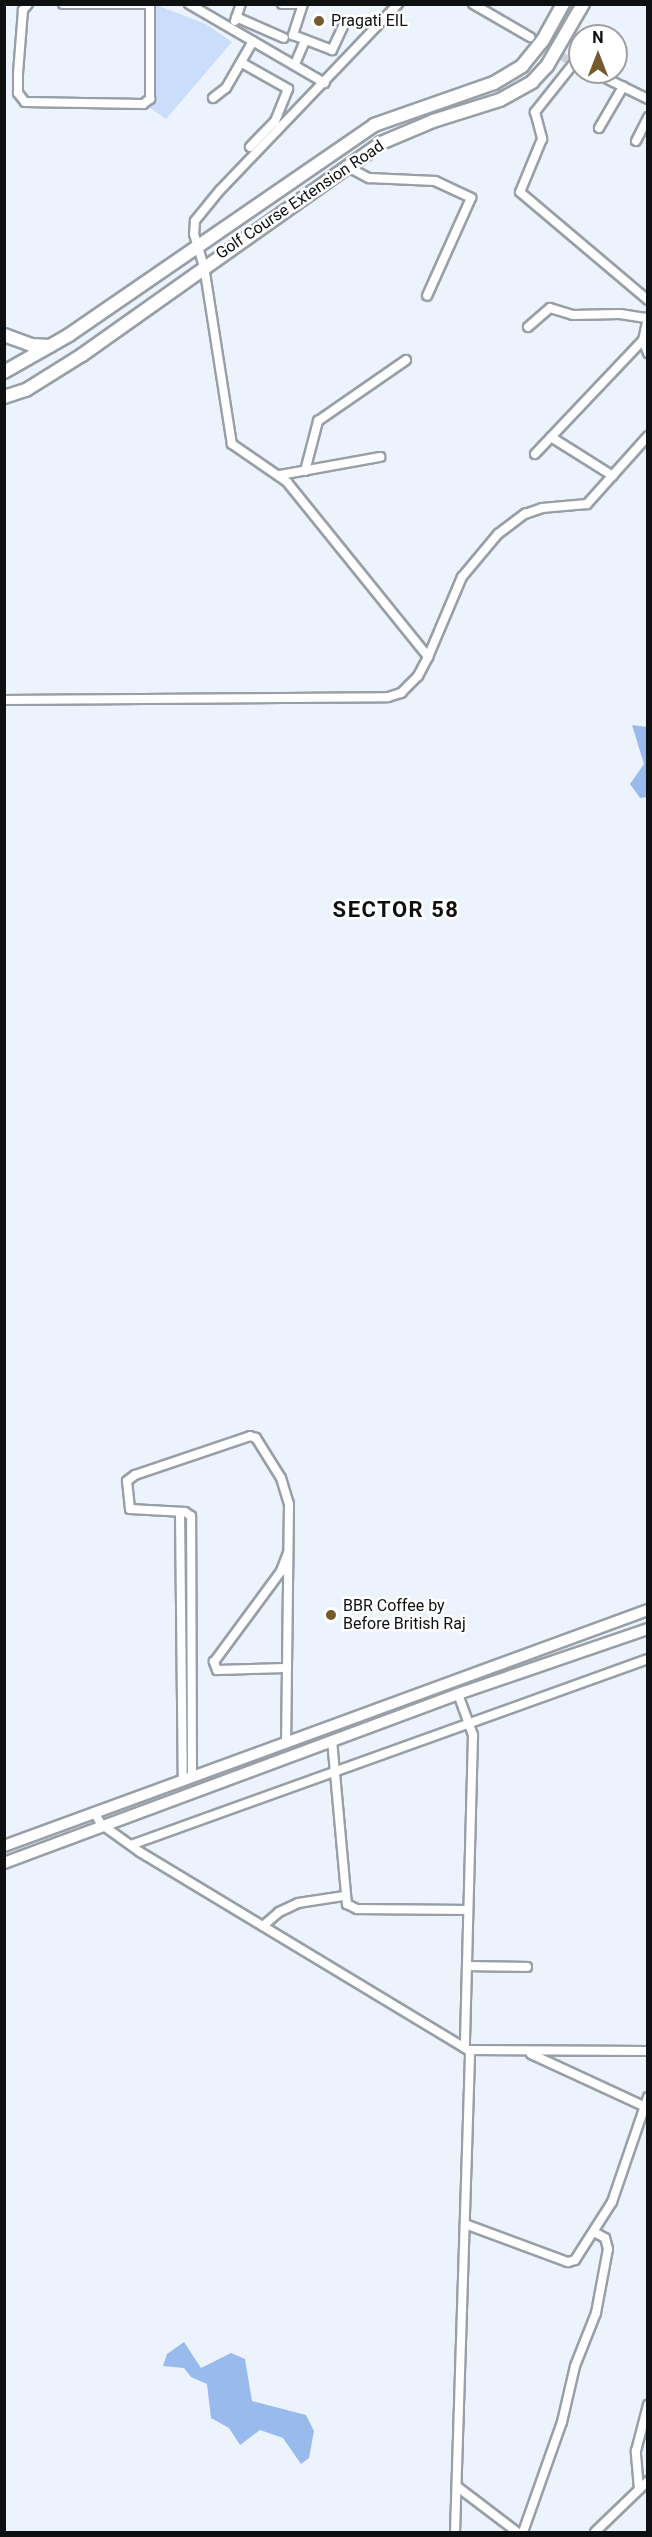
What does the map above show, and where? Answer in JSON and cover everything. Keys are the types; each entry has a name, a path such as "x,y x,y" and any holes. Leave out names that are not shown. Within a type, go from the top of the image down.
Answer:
{"main road":[{"name":"Golf Course Extension Road","path":"4,372 51,346 374,125 494,83 522,66 543,40 563,4"},
{"name":"Golf Course Extension Road","path":"4,397 26,390 82,355 204,266 381,143 433,121 500,100 532,82 547,66 583,4"},
{"path":"4,335 31,345 51,346"}],"street":[{"path":"28,4 23,10 18,74 18,93 25,102 121,104 147,103 150,99 150,4"},
{"path":"63,4 145,4"},
{"path":"189,4 325,83"},
{"path":"232,29 241,4"},
{"path":"282,4 296,4"},
{"path":"303,4 293,35 332,51 343,26"},
{"path":"398,4 199,215 194,224 196,247 204,266 207,305 226,394 229,437 239,451 280,475 428,657"},
{"path":"473,4 530,37"},
{"path":"236,17 284,38"},
{"path":"295,64 305,40"},
{"path":"213,98 226,88 253,41"},
{"path":"242,63 288,89 275,121 250,147"},
{"path":"568,71 535,112 542,139 520,192 648,300"},
{"path":"617,84 648,99"},
{"path":"599,128 623,87"},
{"path":"636,141 648,117"},
{"path":"346,166 369,178 435,181 471,198 427,296"},
{"path":"528,327 550,309 573,315 620,314 647,318 643,340 648,353"},
{"path":"535,454 643,340"},
{"path":"305,471 318,421 406,360"},
{"path":"4,700 388,697 409,688 428,657 462,577 498,534 525,514 542,508 587,504 648,436"},
{"path":"552,437 613,476"},
{"path":"280,475 380,457"},
{"path":"186,1615 191,1570 191,1516 180,1512 130,1509 127,1504 128,1478 254,1436 281,1478 286,1494 288,1553 286,1741"},
{"path":"180,1512 181,1570 186,1615 188,1776"},
{"path":"286,1668 217,1670 214,1662 281,1571 288,1553"},
{"path":"181,1570 191,1570"},
{"path":"4,1846 188,1776 648,1610"},
{"path":"4,1863 101,1824 458,1694 648,1629"},
{"path":"131,1845 648,1659"},
{"path":"455,2532 459,2488 465,2224 468,2049 467,1910 473,1735 458,1694"},
{"path":"332,1740 344,1896 347,1904 357,1909 467,1910"},
{"path":"94,1812 101,1824 131,1845 468,2049 528,2052 646,2051 648,2040"},
{"path":"263,1926 279,1912 298,1903 344,1896"},
{"path":"467,1966 527,1967"},
{"path":"528,2052 647,2108"},
{"path":"465,2224 568,2262 579,2258 616,2192 647,2108 648,2097"},
{"path":"523,2532 559,2431 575,2366 596,2313 608,2249 605,2238 594,2232"},
{"path":"639,2489 636,2451 648,2405"},
{"path":"595,2532 648,2481"},
{"path":"459,2488 517,2532"}],"shaded area":[{"path":"156,5 206,24 232,42 166,119 150,108"}],"water":[{"path":"632,725 647,727 647,797 640,798 630,784 644,764"},
{"path":"184,2342 201,2368 231,2353 245,2359 252,2401 306,2415 314,2431 309,2458 301,2464 283,2438 260,2430 240,2445 229,2428 211,2418 207,2384 191,2377 184,2368 163,2366 167,2354"}],"tunnel":[{"path":"530,37 568,60"}],"place":[{"name":"Pragati EIL","path":"319,21"},
{"name":"BBR Coffee by Before British Raj","path":"331,1615"}],"district":[{"name":"SECTOR 58","path":"396,910"}]}
